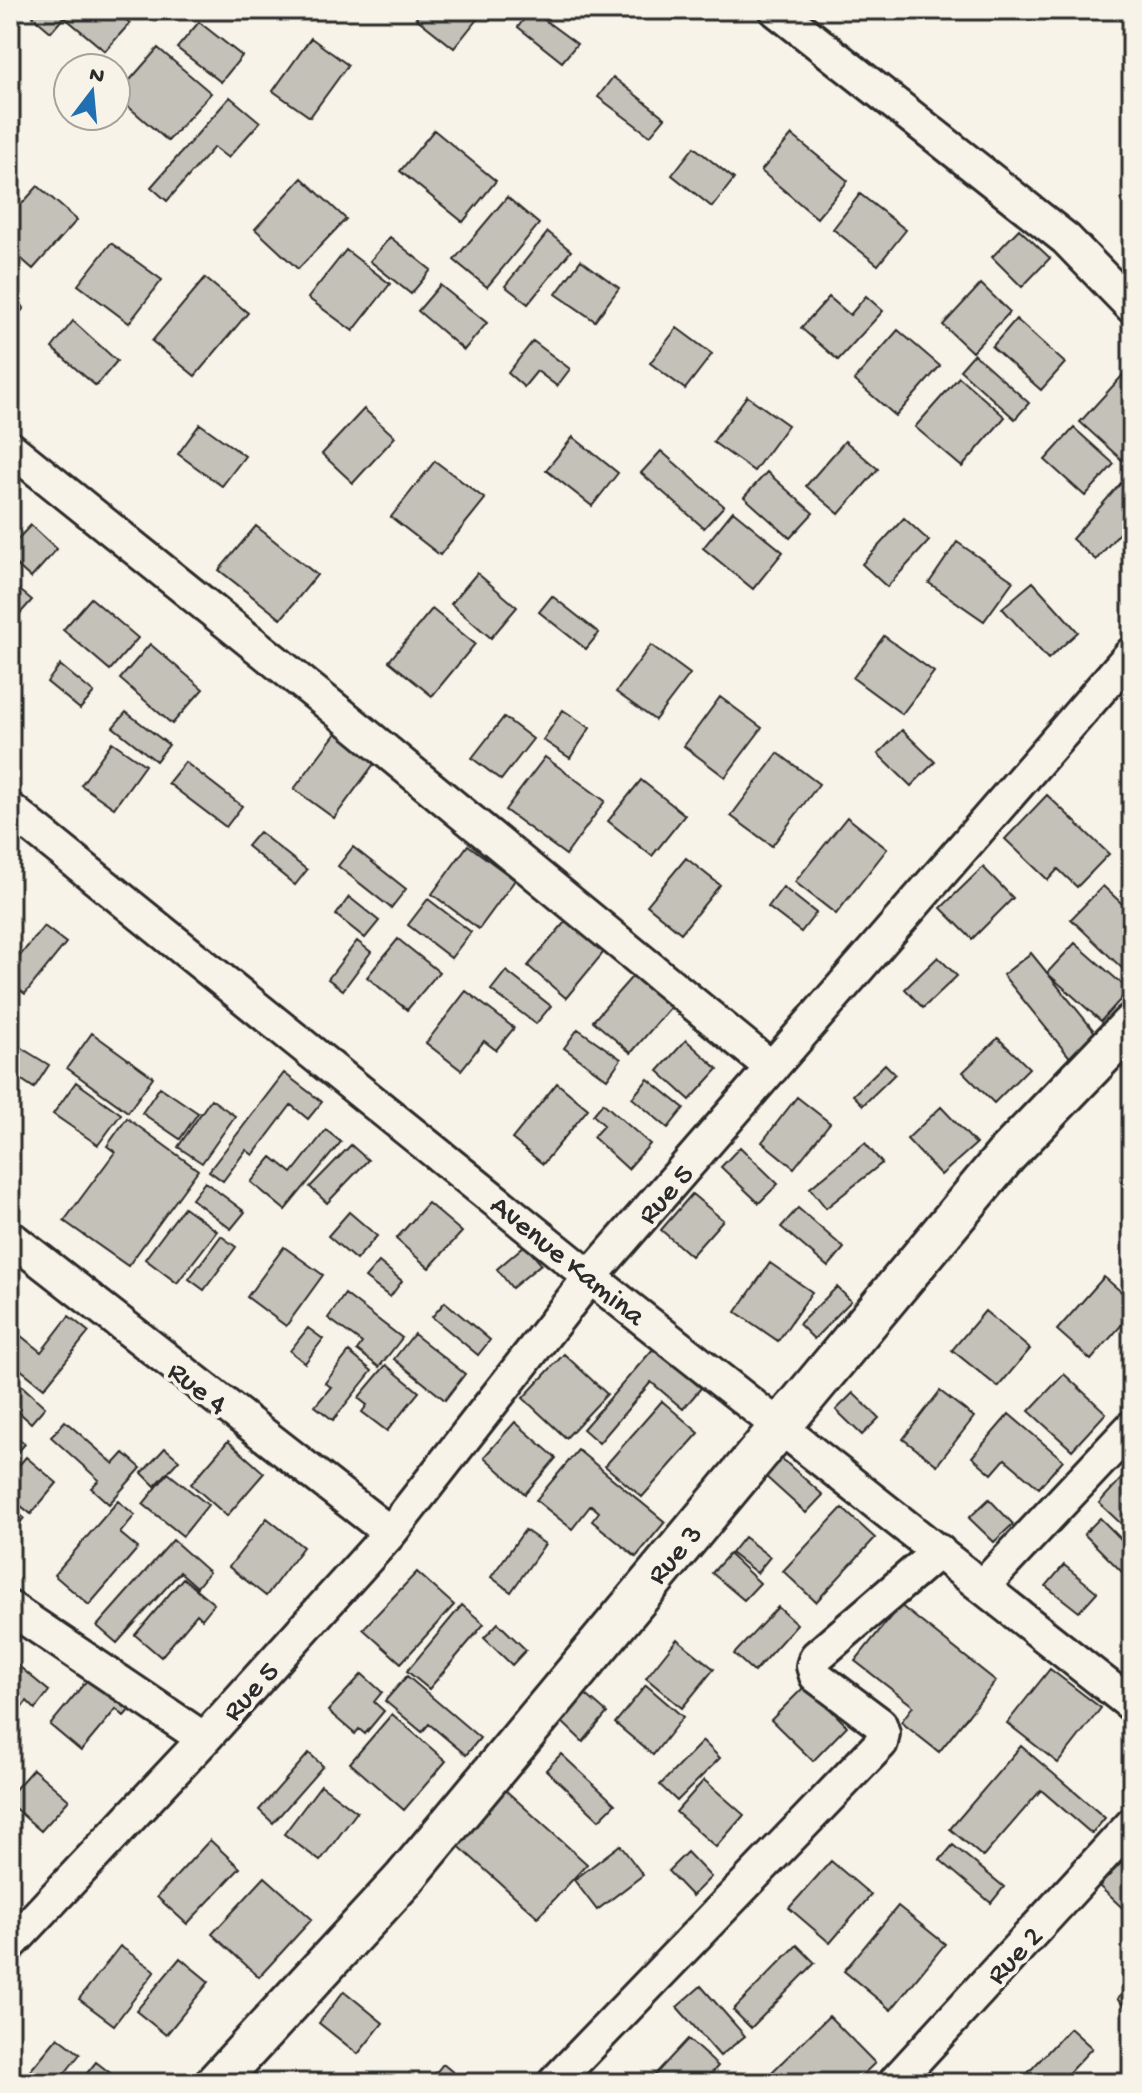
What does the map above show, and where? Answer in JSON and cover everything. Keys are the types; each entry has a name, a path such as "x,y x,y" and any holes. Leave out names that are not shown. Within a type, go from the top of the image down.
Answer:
{"street":[{"path":"776,10 1066,239 1132,307"},
{"path":"10,448 772,1068"},
{"name":"Rue 5","path":"10,1945 204,1739 390,1533 590,1277 1132,653"},
{"name":"Avenue Kamina","path":"10,809 590,1277 1132,1705"},
{"name":"Rue 3","path":"216,2083 404,1879 1007,1154 1132,1024"},
{"name":"Rue 4","path":"10,1237 390,1533"},
{"path":"983,1586 1132,1427"},
{"path":"554,2083 881,1743 883,1733 880,1724 816,1676 813,1666 816,1657 939,1551"},
{"name":"Rue 5","path":"10,1608 204,1739"},
{"name":"Rue 2","path":"894,2083 1132,1824"}],"building":[{"path":"39,10 114,10 130,23 105,51 64,17 51,32 33,17"},
{"path":"422,10 478,10 482,13 454,48 416,18"},
{"path":"531,10 577,44 562,62 518,27"},
{"path":"596,10 619,10 610,21"},
{"path":"199,22 242,56 221,82 177,48"},
{"path":"311,38 348,65 310,117 273,91"},
{"path":"158,48 211,93 168,141 132,110 132,78"},
{"path":"613,77 665,118 650,136 598,97"},
{"path":"230,97 260,122 228,158 214,147 167,201 151,187"},
{"path":"434,130 496,181 463,222 400,171"},
{"path":"10,134 20,142 10,154"},
{"path":"792,135 848,181 817,218 761,171"},
{"path":"694,147 734,179 712,207 672,175"},
{"path":"302,178 346,219 298,269 255,229"},
{"path":"38,186 77,220 33,269 10,249 10,217"},
{"path":"860,194 906,230 878,265 833,229"},
{"path":"507,197 539,224 487,287 454,260"},
{"path":"1019,229 1050,258 1022,287 992,257"},
{"path":"548,232 571,251 528,304 505,286"},
{"path":"390,237 431,270 411,294 370,261"},
{"path":"111,243 162,280 129,323 78,285"},
{"path":"346,250 390,284 353,331 308,298"},
{"path":"581,260 619,288 595,321 556,294"},
{"path":"205,278 248,313 195,376 152,341"},
{"path":"981,284 1010,312 972,352 943,325"},
{"path":"440,285 487,323 464,350 418,311"},
{"path":"866,296 883,311 838,360 801,328 829,297 850,315"},
{"path":"10,297 24,308 10,325"},
{"path":"1016,319 1065,363 1041,390 992,347"},
{"path":"73,321 117,361 96,386 52,348"},
{"path":"677,328 712,354 685,389 650,363"},
{"path":"898,330 940,366 896,416 854,380"},
{"path":"533,341 570,369 557,386 537,371 524,387 508,373"},
{"path":"974,354 1029,403 1015,419 960,370"},
{"path":"1132,365 1132,450 1123,461 1080,422"},
{"path":"959,377 1005,417 962,467 915,427"},
{"path":"747,396 788,425 754,471 713,442"},
{"path":"364,409 395,437 353,483 322,454"},
{"path":"200,424 245,456 222,486 178,454"},
{"path":"1074,428 1114,464 1085,496 1045,460"},
{"path":"573,437 618,473 592,506 546,470"},
{"path":"845,441 878,469 839,514 806,486"},
{"path":"661,451 724,506 704,528 641,473"},
{"path":"435,461 485,499 440,555 391,517"},
{"path":"767,472 813,513 790,538 744,497"},
{"path":"1121,483 1132,492 1132,518 1096,560 1072,539"},
{"path":"733,511 783,552 753,589 703,548"},
{"path":"904,518 929,541 887,587 862,564"},
{"path":"31,525 57,549 31,578 10,559 10,547"},
{"path":"256,526 317,575 281,619 219,570"},
{"path":"957,542 1013,581 984,621 929,583"},
{"path":"477,573 517,607 491,638 451,604"},
{"path":"10,582 32,600 16,618 10,613"},
{"path":"1033,582 1078,632 1048,659 1002,608"},
{"path":"552,596 599,633 586,649 539,612"},
{"path":"91,598 138,638 110,670 63,630"},
{"path":"432,609 475,644 432,696 389,661"},
{"path":"884,636 934,672 902,714 853,678"},
{"path":"150,644 203,689 172,724 120,679"},
{"path":"651,645 690,674 655,720 616,692"},
{"path":"60,665 94,693 80,709 47,682"},
{"path":"720,697 762,728 725,777 684,746"},
{"path":"563,710 590,728 570,758 543,740"},
{"path":"126,712 169,745 156,761 113,727"},
{"path":"504,717 533,739 501,780 472,758"},
{"path":"342,725 382,753 334,818 294,789"},
{"path":"902,730 935,762 911,786 878,754"},
{"path":"112,742 145,765 114,808 81,785"},
{"path":"778,753 819,784 772,846 731,816"},
{"path":"545,757 605,801 566,855 505,810"},
{"path":"185,762 242,806 226,827 168,783"},
{"path":"641,780 685,815 652,856 608,821"},
{"path":"1047,795 1109,854 1077,887 1058,869 1048,880 1005,839"},
{"path":"847,817 887,849 836,914 795,882"},
{"path":"259,832 307,870 295,885 247,846"},
{"path":"468,845 515,880 479,929 432,894"},
{"path":"353,847 406,889 391,908 338,866"},
{"path":"686,858 720,885 681,933 647,905"},
{"path":"983,867 1013,898 972,939 941,908"},
{"path":"1103,886 1132,913 1130,976 1071,919"},
{"path":"783,887 816,913 801,932 768,907"},
{"path":"349,897 379,921 365,938 336,915"},
{"path":"428,899 471,932 451,958 408,925"},
{"path":"570,916 608,947 566,998 528,966"},
{"path":"44,926 66,943 25,994 10,983 10,968"},
{"path":"398,939 439,972 407,1010 367,977"},
{"path":"357,941 371,952 343,990 328,979"},
{"path":"1075,943 1129,990 1101,1021 1047,973"},
{"path":"1031,953 1099,1037 1072,1060 1003,975"},
{"path":"938,957 957,976 923,1008 905,989"},
{"path":"638,970 675,1002 631,1053 593,1021"},
{"path":"506,971 551,1006 536,1024 491,990"},
{"path":"466,991 514,1028 496,1050 484,1041 461,1070 426,1043"},
{"path":"578,1029 621,1059 607,1079 564,1048"},
{"path":"92,1033 153,1077 128,1112 67,1068"},
{"path":"998,1038 1029,1068 994,1103 963,1072"},
{"path":"686,1040 718,1069 690,1100 658,1071"},
{"path":"10,1041 49,1065 34,1088 10,1072"},
{"path":"885,1064 895,1074 863,1105 853,1095"},
{"path":"284,1073 322,1102 308,1119 291,1105 253,1155 246,1150 223,1181 209,1171"},
{"path":"648,1079 684,1108 668,1128 632,1098"},
{"path":"76,1082 121,1114 98,1145 53,1114"},
{"path":"557,1083 588,1109 543,1164 512,1139"},
{"path":"160,1087 198,1113 180,1139 142,1113"},
{"path":"797,1097 830,1123 794,1168 762,1142"},
{"path":"211,1099 235,1116 202,1163 178,1147"},
{"path":"603,1103 650,1144 628,1169 593,1137 604,1125 593,1115"},
{"path":"941,1107 976,1144 941,1175 907,1139"},
{"path":"127,1118 198,1170 128,1266 64,1221 115,1152 107,1146"},
{"path":"326,1130 341,1142 285,1210 251,1182 272,1157 292,1173"},
{"path":"865,1143 882,1163 826,1208 810,1188"},
{"path":"351,1145 368,1160 327,1203 310,1187"},
{"path":"740,1147 778,1184 759,1203 721,1167"},
{"path":"205,1182 245,1212 231,1229 192,1199"},
{"path":"692,1194 723,1220 691,1256 661,1230"},
{"path":"428,1203 462,1232 429,1268 396,1239"},
{"path":"184,1207 217,1231 177,1283 145,1259"},
{"path":"798,1208 844,1248 828,1267 781,1227"},
{"path":"349,1212 377,1236 356,1260 328,1236"},
{"path":"221,1236 236,1247 204,1290 189,1279"},
{"path":"525,1245 541,1264 512,1288 497,1269"},
{"path":"284,1247 323,1275 286,1326 247,1297"},
{"path":"379,1262 402,1281 390,1297 365,1278"},
{"path":"770,1263 812,1292 778,1341 736,1312"},
{"path":"1104,1277 1132,1301 1132,1313 1091,1360 1057,1330"},
{"path":"837,1287 851,1301 814,1339 799,1324"},
{"path":"345,1294 402,1338 379,1367 357,1350 362,1343 328,1318"},
{"path":"445,1302 490,1340 478,1355 432,1317"},
{"path":"985,1311 1030,1349 998,1387 952,1350"},
{"path":"69,1316 89,1332 44,1388 10,1361 10,1327 41,1352"},
{"path":"308,1328 323,1339 305,1363 290,1351"},
{"path":"414,1334 465,1374 445,1400 394,1359"},
{"path":"654,1348 701,1388 683,1409 651,1382 599,1443 583,1429"},
{"path":"349,1352 372,1371 333,1420 315,1406 331,1387 325,1383"},
{"path":"564,1354 607,1394 566,1438 523,1398"},
{"path":"386,1365 419,1392 387,1431 362,1412 367,1405 358,1398"},
{"path":"1064,1374 1106,1413 1072,1450 1029,1411"},
{"path":"10,1375 45,1407 31,1423 10,1404"},
{"path":"940,1391 974,1417 937,1465 903,1439"},
{"path":"853,1393 879,1418 862,1435 836,1410"},
{"path":"662,1401 699,1433 642,1497 605,1466"},
{"path":"1009,1414 1063,1460 1039,1488 1005,1459 992,1474 972,1457"},
{"path":"65,1421 114,1464 124,1453 141,1468 109,1504 91,1488 99,1480 51,1437"},
{"path":"515,1422 556,1458 525,1494 484,1457"},
{"path":"10,1431 25,1444 10,1461"},
{"path":"228,1441 264,1473 227,1516 191,1484"},
{"path":"165,1448 179,1460 155,1486 142,1473"},
{"path":"578,1450 665,1522 636,1557 592,1521 599,1512 591,1505 572,1529 536,1500"},
{"path":"26,1457 57,1483 31,1514 10,1497 10,1476"},
{"path":"781,1458 823,1495 806,1513 765,1476"},
{"path":"1132,1467 1132,1534 1099,1503"},
{"path":"168,1473 208,1505 183,1536 143,1504"},
{"path":"989,1499 1013,1524 994,1542 969,1518"},
{"path":"118,1501 135,1515 120,1533 138,1548 89,1605 54,1575"},
{"path":"10,1507 24,1518 10,1535"},
{"path":"842,1508 875,1538 816,1602 783,1571"},
{"path":"267,1518 303,1547 266,1596 229,1567"},
{"path":"1100,1518 1132,1550 1132,1563 1123,1573 1084,1534"},
{"path":"525,1530 545,1544 511,1592 491,1577"},
{"path":"744,1537 770,1557 757,1573 731,1553"},
{"path":"173,1540 209,1572 197,1587 180,1572 117,1643 97,1626"},
{"path":"729,1554 760,1583 744,1600 712,1573"},
{"path":"1064,1565 1097,1592 1079,1612 1046,1586"},
{"path":"417,1572 454,1605 401,1663 363,1629"},
{"path":"183,1578 214,1604 202,1619 197,1614 161,1657 135,1635"},
{"path":"462,1605 484,1624 429,1689 407,1671"},
{"path":"900,1605 996,1681 939,1752 901,1722 913,1706 855,1661"},
{"path":"778,1607 797,1624 754,1672 734,1654"},
{"path":"498,1623 526,1650 512,1665 484,1638"},
{"path":"677,1639 714,1669 682,1708 646,1678"},
{"path":"10,1659 49,1691 35,1709 27,1701 10,1721"},
{"path":"97,1668 137,1701 124,1716 116,1709 81,1751 50,1725"},
{"path":"1050,1669 1101,1708 1058,1763 1007,1723"},
{"path":"362,1674 382,1692 374,1702 384,1711 365,1734 359,1729 355,1734 328,1711"},
{"path":"407,1676 480,1738 466,1755 429,1724 422,1732 385,1701"},
{"path":"646,1685 683,1717 653,1755 615,1723"},
{"path":"806,1685 847,1726 813,1761 771,1720"},
{"path":"583,1692 607,1713 583,1742 559,1719"},
{"path":"392,1714 446,1761 404,1810 350,1763"},
{"path":"703,1741 720,1758 677,1801 660,1785"},
{"path":"1021,1746 1105,1818 1092,1834 1041,1790 983,1857 950,1829"},
{"path":"309,1753 323,1766 273,1823 259,1810"},
{"path":"561,1754 615,1804 599,1820 546,1770"},
{"path":"33,1769 69,1800 41,1831 10,1804 10,1795"},
{"path":"704,1780 744,1815 716,1847 676,1812"},
{"path":"321,1785 357,1812 320,1861 284,1834"},
{"path":"503,1788 587,1864 538,1917 454,1842"},
{"path":"210,1840 240,1868 187,1924 157,1897"},
{"path":"620,1845 643,1875 597,1910 574,1880"},
{"path":"953,1845 1004,1887 991,1903 940,1860"},
{"path":"687,1852 711,1877 692,1896 668,1871"},
{"path":"831,1861 871,1895 830,1943 789,1908"},
{"path":"1121,1863 1132,1874 1132,1917 1099,1886"},
{"path":"265,1877 312,1919 259,1977 212,1934"},
{"path":"898,1906 945,1944 891,2010 844,1971"},
{"path":"797,1945 815,1963 751,2028 733,2010"},
{"path":"120,1946 155,1971 114,2025 79,1999"},
{"path":"180,1958 209,1982 166,2035 136,2011"},
{"path":"1132,1983 1132,2013 1117,1999"},
{"path":"701,1986 745,2036 720,2056 677,2007"},
{"path":"344,1991 383,2023 358,2054 319,2023"},
{"path":"829,2016 875,2063 854,2083 783,2083 772,2072"},
{"path":"1070,2028 1092,2048 1059,2083 1037,2083 1027,2074"},
{"path":"58,2037 80,2054 57,2083 20,2083"},
{"path":"688,2039 718,2066 703,2083 647,2083"},
{"path":"96,2062 123,2083 79,2083"},
{"path":"443,2064 466,2083 428,2083"}]}
